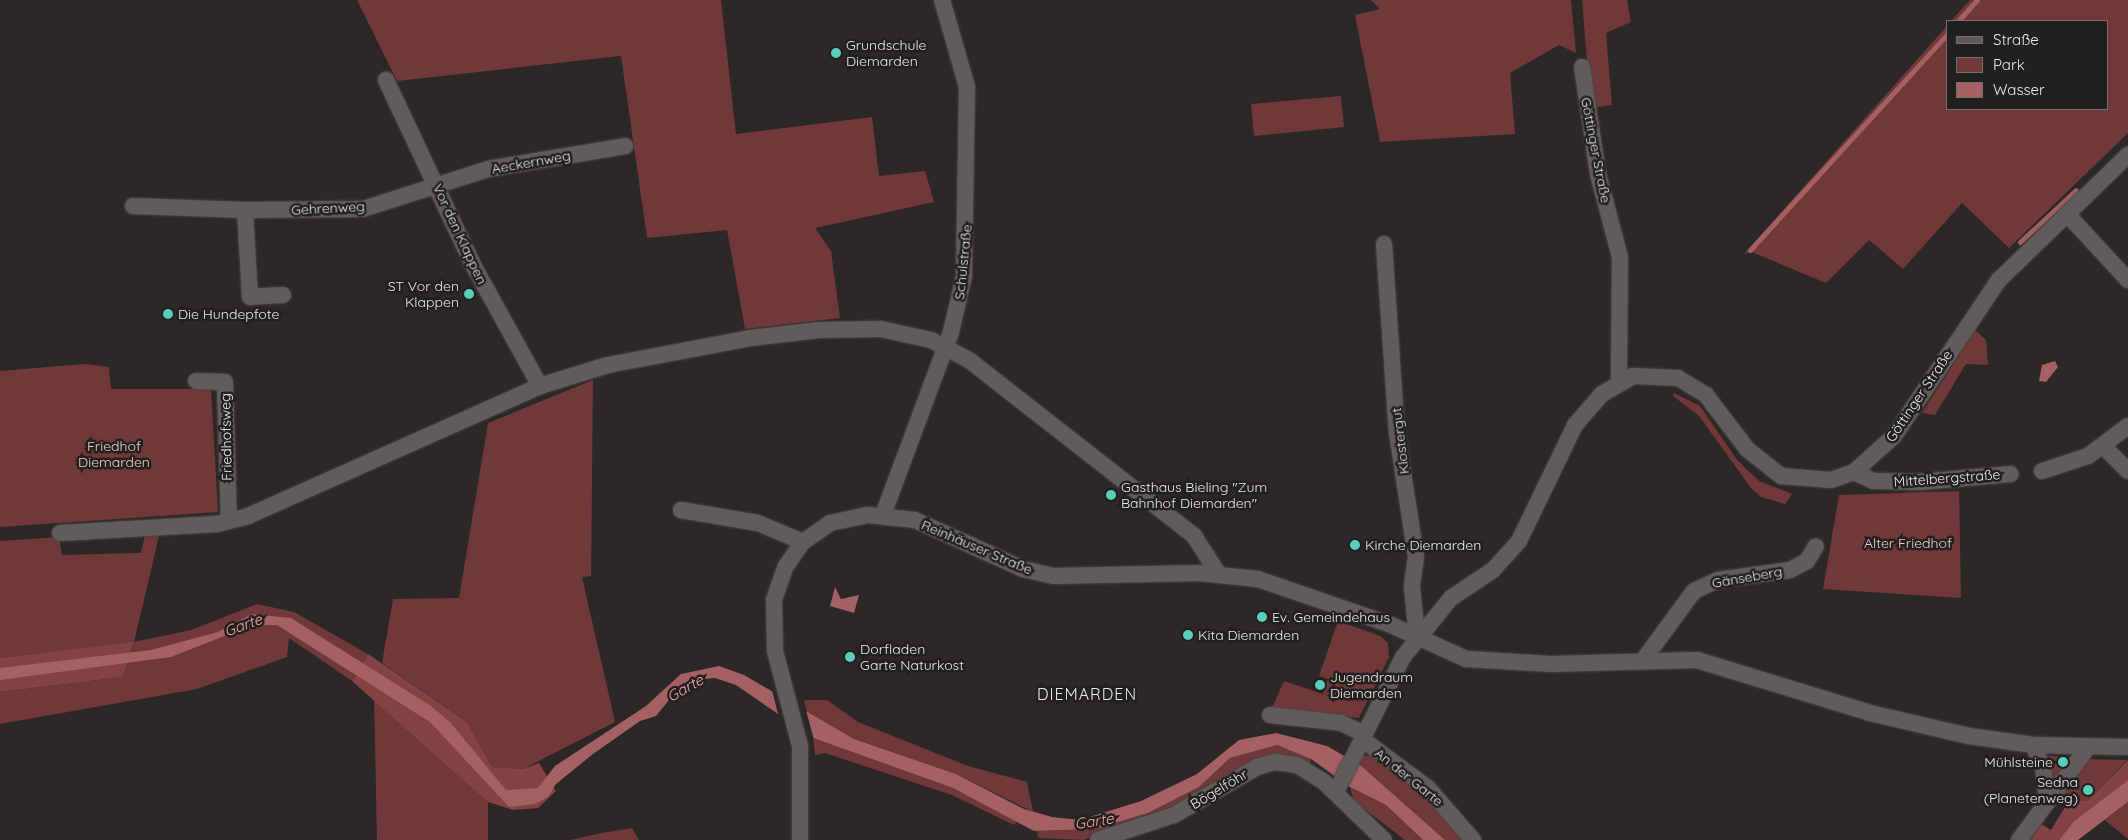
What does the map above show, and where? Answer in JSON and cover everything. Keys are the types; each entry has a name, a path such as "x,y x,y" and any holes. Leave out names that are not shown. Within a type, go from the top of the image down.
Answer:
{"street":[{"name":"Schulstraße","path":"883,515 945,346 964,276 968,124 967,87 942,0"},
{"name":"Göttinger Straße","path":"1582,67 1598,174 1620,257 1619,381"},
{"name":"Vor den Klappen","path":"386,80 438,186 472,263 540,386"},
{"name":"Aeckernweg","path":"438,186 488,169 625,146"},
{"name":"Göttinger Straße","path":"1338,786 1417,637 1451,598 1493,570 1519,541 1575,425 1593,403 1619,381 1648,374 1693,385 1716,405 1747,449 1781,476 1831,480 1854,472 1894,436 1999,280 2128,156"},
{"name":"Gehrenweg","path":"133,206 245,210 363,209 438,186"},
{"path":"245,210 250,297 283,295"},
{"path":"2067,214 2128,280"},
{"name":"Klostergut","path":"1384,244 1397,433 1416,557 1412,587 1417,637"},
{"path":"60,533 229,521 540,386 608,365 819,330 882,329 945,346 1194,536 1218,575"},
{"name":"Friedhofsweg","path":"196,382 225,382 229,521"},
{"path":"2042,471 2068,466 2103,446 2128,426"},
{"path":"2103,446 2128,471"},
{"name":"Mittelbergstraße","path":"1854,472 1873,481 1920,482 2011,474"},
{"path":"681,510 758,523 803,542"},
{"name":"Reinhäuser Straße","path":"800,840 800,746 774,641 774,600 786,566 803,542 830,523 883,515 915,520 1023,569 1053,576 1218,575 1277,584 1417,637 1447,654 1490,662 1644,659 1721,666 1895,720 2033,744 2128,747"},
{"name":"Gänseberg","path":"1644,659 1694,591 1718,580 1790,570 1807,561 1816,546"},
{"name":"An der Garte","path":"1270,715 1341,723 1361,742 1428,788 1473,840"},
{"path":"2033,744 2043,768 2047,803"},
{"path":"2019,840 2088,747"},
{"name":"Bögelföhr","path":"1098,840 1174,815 1269,763 1297,765 1338,786 1384,840"}],"green space":[{"path":"357,0 721,0 736,134 872,117 879,176 925,171 934,202 815,228 831,251 840,318 745,329 727,230 647,238 621,56 397,81"},
{"path":"1371,0 1571,0 1576,53 1559,45 1510,73 1515,134 1380,142 1355,15 1380,9"},
{"path":"1582,0 1627,0 1631,22 1606,33 1612,105 1591,108"},
{"path":"1970,0 2128,0 2128,133 2009,248 1962,203 1903,269 1869,240 1826,283 1752,252 1744,254 1946,27 1946,110 2108,110 2108,20 1952,20"},
{"path":"1341,96 1344,127 1254,136 1251,104"},
{"path":"1975,330 1986,340 1988,365 1966,364 1935,415 1922,413"},
{"name":"Friedhof Diemarden","path":"84,364 109,367 111,389 211,389 218,512 0,527 0,371"},
{"path":"593,380 591,576 582,577 615,722 523,769 492,767 467,722 382,663 393,599 459,598 488,423"},
{"path":"1674,393 1700,406 1737,460 1759,481 1792,494 1785,504 1761,497 1751,488 1699,416 1673,396"},
{"name":"Alter Friedhof","path":"1959,491 1961,598 1823,589 1839,495"},
{"path":"145,535 159,536 134,642 191,630 257,604 294,612 368,654 352,681 289,638 287,657 197,689 0,724 0,692 123,677 134,643 0,658 0,541 59,537 62,555 141,553"},
{"path":"1338,621 1380,636 1388,643 1389,657 1359,718 1271,710 1284,681 1323,694 1328,679 1319,676"},
{"path":"374,696 488,802 488,840 377,840"},
{"path":"804,700 827,700 858,722 968,766 1027,782 1033,812 956,774 854,739 807,713"},
{"path":"813,738 953,788 1017,821 1014,825 952,795 825,753 815,755"},
{"path":"1277,745 1311,759 1310,763 1298,759 1083,840 1038,838 1037,831 1096,829 1148,813 1199,787 1230,758"},
{"path":"1373,755 1423,792 1465,840 1445,840 1356,763 1360,756"},
{"path":"2040,755 2074,758 2049,788"},
{"path":"2085,759 2127,760 2087,801 2070,799 2059,793"},
{"path":"1350,787 1386,805 1423,840 1405,840 1354,801"},
{"path":"2128,802 2128,839 2105,820"},
{"path":"632,828 639,840 571,840 602,833"}],"shaded area":[{"path":"134,642 123,677 0,692 0,658"},
{"path":"368,654 467,722 492,767 523,769 539,763 556,791 538,808 513,810 488,802 352,681"},
{"path":"2128,760 2128,780 2074,821 2059,840 2030,840 2041,824 2051,830 2070,799 2087,801"}],"water":[{"path":"2055,361 2058,367 2046,382 2039,381 2042,365"},
{"path":"835,587 841,599 859,595 854,613 830,606"},
{"name":"Garte","path":"252,614 291,618 431,706 450,722 506,790 538,788 555,766 646,706 681,674 719,666 744,675 854,739 956,774 1024,809 1052,817 1080,820 1141,801 1197,774 1239,740 1276,733 1327,746 1360,765 1445,840 1423,840 1386,805 1350,787 1311,759 1277,745 1230,758 1199,787 1148,813 1096,829 1034,831 953,788 813,738 736,685 715,678 696,680 673,695 656,716 640,721 593,754 556,784 548,797 535,804 509,807 430,722 277,625 252,625 171,657 0,680 0,668 151,650 218,632"},
{"path":"2128,780 2128,802 2078,840 2059,840 2074,821"}],"pier":[{"path":"772,690 806,710 814,740 779,718"}],"waterway":[{"path":"1959,20 1977,0"},
{"path":"1750,250 1946,35"},
{"path":"2020,242 2076,190"}],"place":[{"name":"Grundschule Diemarden","path":"836,53"},
{"name":"ST Vor den Klappen","path":"469,294"},
{"name":"Die Hundepfote","path":"168,314"},
{"name":"Gasthaus Bieling \"Zum Bahnhof Diemarden\"","path":"1111,495"},
{"name":"Kirche Diemarden","path":"1355,545"},
{"name":"Ev. Gemeindehaus","path":"1262,617"},
{"name":"Kita Diemarden","path":"1188,635"},
{"name":"Dorfladen Garte Naturkost","path":"850,657"},
{"name":"Jugendraum Diemarden","path":"1320,685"},
{"name":"Mühlsteine","path":"2063,762"},
{"name":"Sedna (Planetenweg)","path":"2088,790"}],"district":[{"name":"DIEMARDEN","path":"1087,694"}]}
